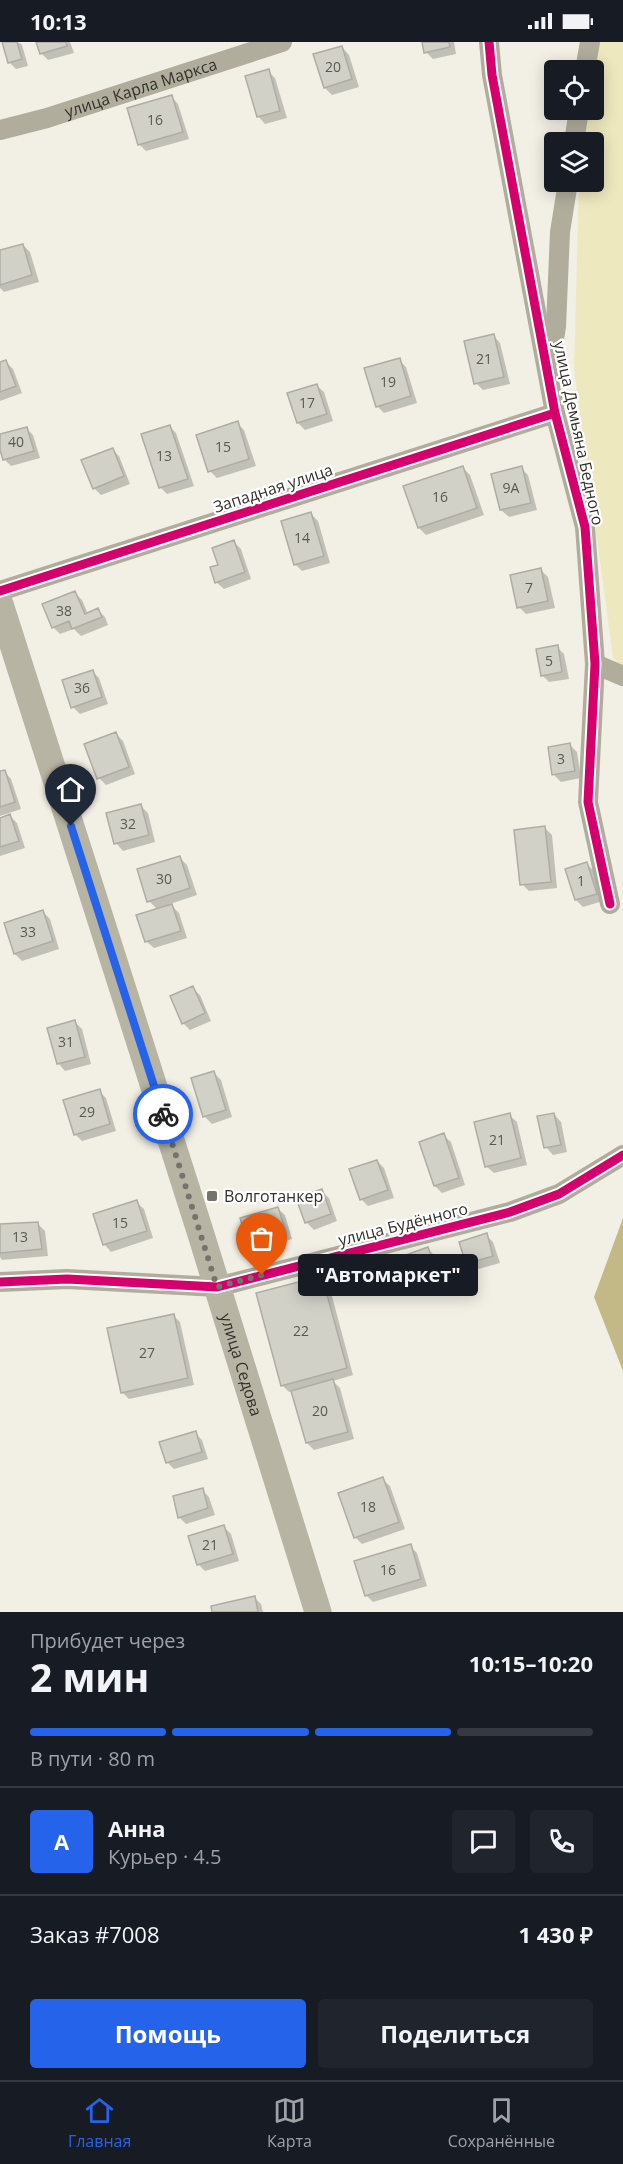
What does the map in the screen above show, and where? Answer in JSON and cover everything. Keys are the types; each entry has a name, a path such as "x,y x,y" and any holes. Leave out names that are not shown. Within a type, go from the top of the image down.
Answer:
{"main road":[{"name":"улица Седова","path":"0,604 318,1612"}],"street":[{"name":"улица Карла Маркса","path":"0,130 47,118 282,42"},
{"name":"улица Демьяна Бедного","path":"489,42 492,75 555,413 585,527 595,664 588,801 610,904"},
{"path":"587,60 590,42"},
{"path":"549,371 556,327 560,231 566,192"},
{"name":"Западная улица","path":"0,591 555,413"},
{"path":"595,664 623,676"},
{"name":"улица Будённого","path":"0,1282 67,1279 217,1287 510,1212 559,1194 623,1155"}],"shaded area":[{"path":"595,42 623,42 623,668 613,657 574,369 579,192 604,192 604,132 580,132 580,120 604,120 604,60 595,60"},
{"path":"623,1218 623,1371 594,1297"}],"building":[{"path":"2,42 17,42 22,59 8,63"},
{"path":"36,42 66,42 67,46 40,54"},
{"path":"422,42 449,42 450,47 424,53"},
{"path":"342,46 352,79 324,88 313,54"},
{"path":"269,69 280,111 257,117 245,76"},
{"path":"172,95 183,132 138,145 127,108"},
{"path":"23,244 32,275 0,285 0,250"},
{"path":"494,334 504,377 474,384 464,341"},
{"path":"400,358 411,396 376,407 364,368"},
{"path":"6,360 16,386 0,392 0,362"},
{"path":"317,384 327,414 297,423 287,393"},
{"path":"238,421 249,459 208,472 196,435"},
{"path":"170,425 188,479 159,488 141,434"},
{"path":"27,427 34,451 3,460 0,450 0,434"},
{"path":"113,448 124,476 93,489 81,460"},
{"path":"463,466 477,508 418,528 403,486"},
{"path":"522,466 531,503 500,510 491,474"},
{"path":"311,512 324,556 294,565 281,521"},
{"path":"234,540 245,572 215,583 210,567 218,565 212,548"},
{"path":"541,568 548,601 517,608 510,575"},
{"path":"75,591 85,614 98,608 102,617 72,629 69,621 52,628 42,604"},
{"path":"558,645 562,672 541,676 536,649"},
{"path":"93,670 102,697 71,708 62,680"},
{"path":"116,732 129,767 97,779 84,744"},
{"path":"570,743 575,771 552,775 548,747"},
{"path":"5,770 15,802 0,807 0,771"},
{"path":"141,804 149,835 114,844 106,813"},
{"path":"10,814 19,841 0,847 0,818"},
{"path":"545,826 551,882 520,885 514,830"},
{"path":"180,856 190,888 147,902 137,869"},
{"path":"587,862 597,894 575,900 565,869"},
{"path":"172,904 181,931 145,942 136,915"},
{"path":"43,910 53,941 14,954 4,923"},
{"path":"193,986 205,1013 182,1024 170,996"},
{"path":"75,1020 85,1057 57,1064 47,1028"},
{"path":"214,1071 226,1110 203,1117 191,1078"},
{"path":"100,1089 110,1124 74,1135 63,1100"},
{"path":"510,1113 521,1158 485,1167 474,1122"},
{"path":"554,1113 561,1145 544,1148 537,1116"},
{"path":"444,1133 459,1178 434,1186 419,1142"},
{"path":"377,1160 388,1190 360,1200 349,1169"},
{"path":"322,1189 331,1214 305,1223 296,1198"},
{"path":"137,1200 147,1231 103,1245 93,1214"},
{"path":"278,1207 286,1232 248,1244 240,1218"},
{"path":"38,1222 42,1249 0,1253 0,1224"},
{"path":"487,1233 493,1256 466,1264 459,1242"},
{"path":"428,1247 438,1275 413,1284 403,1256"},
{"path":"322,1276 347,1368 281,1386 256,1293"},
{"path":"174,1314 188,1378 121,1393 107,1328"},
{"path":"333,1379 348,1432 306,1443 291,1391"},
{"path":"196,1431 202,1452 166,1463 159,1442"},
{"path":"383,1477 399,1522 354,1538 338,1493"},
{"path":"203,1488 208,1508 178,1518 173,1496"},
{"path":"224,1525 233,1554 197,1565 188,1536"},
{"path":"411,1544 421,1579 365,1596 354,1561"},
{"path":"255,1596 258,1612 212,1612 211,1606"}],"cycle path":[{"path":"489,42 492,75 555,413 585,527 595,664 588,802 610,904"},
{"path":"0,591 555,413"},
{"path":"0,1282 67,1279 217,1287 510,1212 559,1194 623,1155"}],"way so far":[{"path":"163,1114 217,1287 262,1275"}],"place":[{"name":"Волготанкер","path":"212,1196"},
{"name":"\"Автомаркет\"","path":"262,1275"}],"route":[{"path":"71,826 163,1114"}]}
